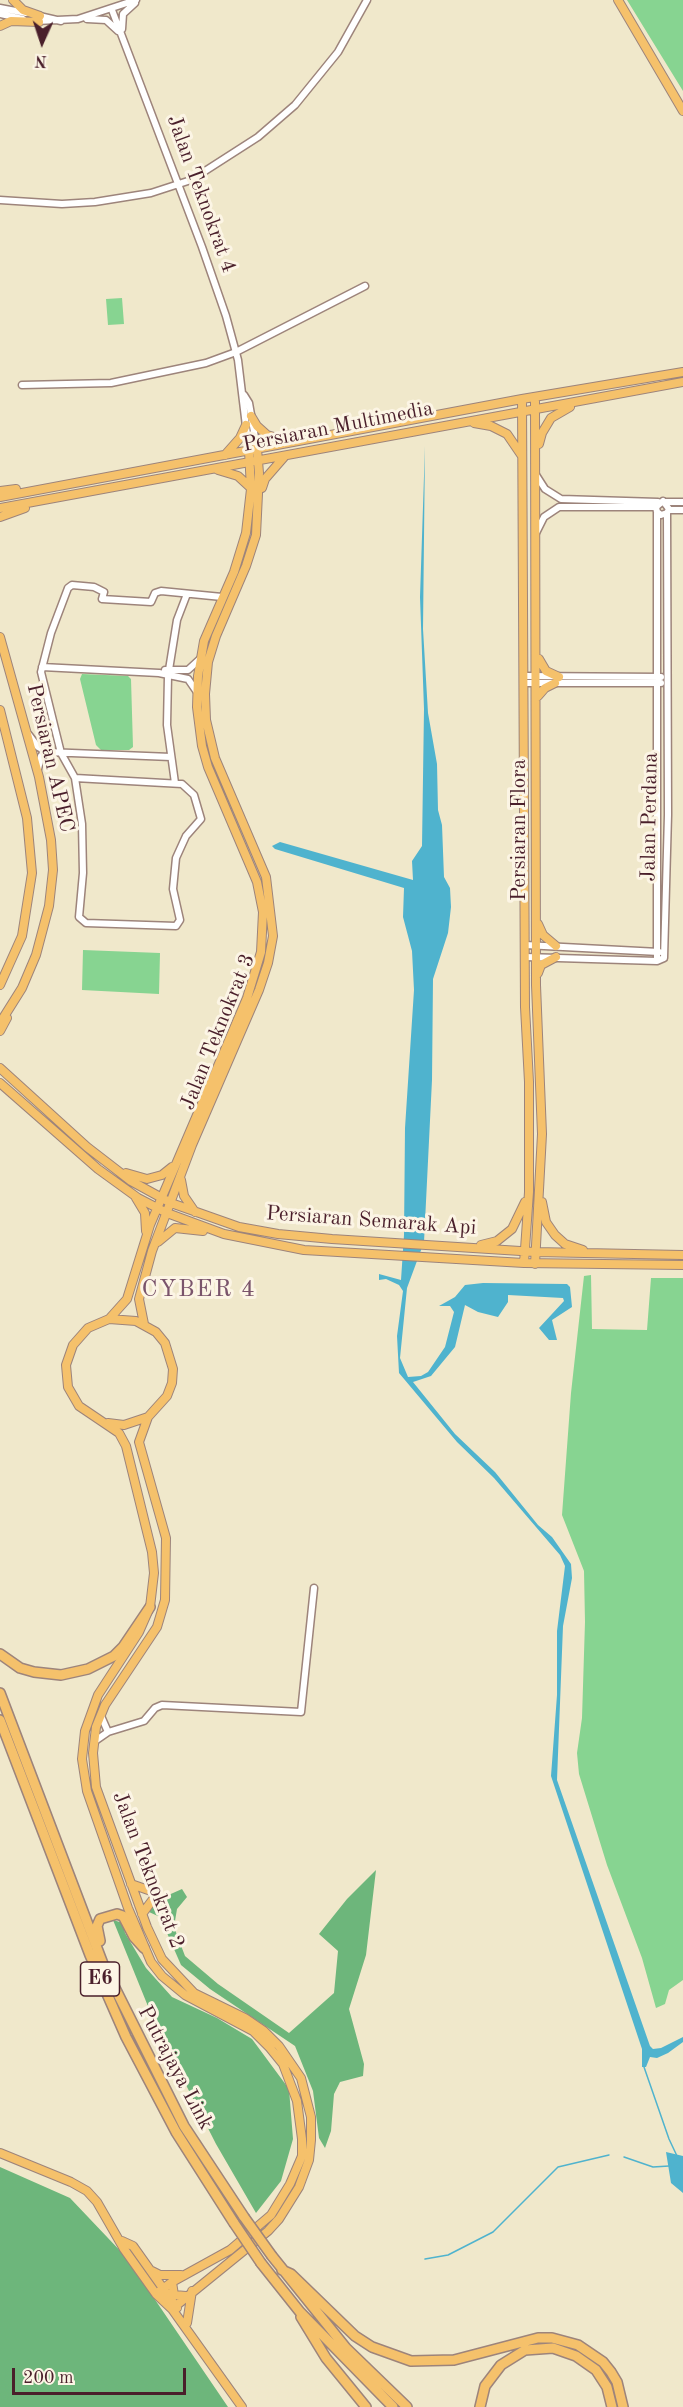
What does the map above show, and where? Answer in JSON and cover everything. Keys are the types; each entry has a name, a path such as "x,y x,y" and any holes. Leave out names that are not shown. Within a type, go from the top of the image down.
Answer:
{"highway":[{"path":"0,1654 20,1668 34,1672 61,1675 88,1670 114,1656 123,1647 150,1607"},
{"name":"Putrajaya Link","path":"0,1693 108,1975 183,2126 282,2270 346,2348 406,2407"},
{"name":"Putrajaya Link","path":"0,1720 90,1955 126,2037 176,2132 261,2263 300,2312 393,2407"},
{"path":"108,1975 107,1963 97,1931 103,1917 123,1916 134,1937 144,1948"},
{"path":"282,2270 291,2274 355,2336 381,2351 411,2361 454,2360 538,2338 552,2338 578,2345 603,2362 611,2372 617,2382 623,2407"},
{"path":"300,2312 303,2324 326,2358 366,2407"},
{"path":"480,2407 485,2386 501,2365 525,2350 553,2348 576,2356 596,2370 607,2387 612,2407"}],"main road":[{"path":"13,0 23,10 39,19"},
{"path":"618,0 683,111"},
{"path":"0,26 11,21 39,19"},
{"name":"Persiaran Multimedia","path":"0,497 522,399 683,372"},
{"name":"Persiaran Multimedia","path":"0,508 683,382"},
{"name":"Persiaran Flora","path":"535,397 537,985 541,1090 541,1189 535,1264"},
{"name":"Persiaran Flora","path":"522,399 525,957 529,1082 524,1263"},
{"path":"536,457 542,433 551,418 558,412 591,399"},
{"path":"252,416 257,426 267,435 295,442"},
{"path":"463,422 491,426 507,434 521,454 524,464"},
{"path":"224,456 237,444 246,425"},
{"name":"Jalan Teknokrat 3","path":"167,1213 255,999 268,963 273,936 266,877 215,758 206,720 205,694 208,662 216,636 253,548 259,495 253,450"},
{"path":"259,495 265,479 285,456"},
{"name":"Jalan Teknokrat 3","path":"157,1209 247,997 258,964 263,928 261,896 252,866 205,759 199,727 197,692 200,659 209,626 242,549 255,462"},
{"path":"213,470 246,480 251,489"},
{"path":"0,491 84,483"},
{"path":"0,517 67,497"},
{"name":"Persiaran APEC","path":"0,637 38,769 51,840 52,887 36,955 12,1006 0,1023"},
{"path":"537,652 546,671 557,680 542,690 537,698"},
{"name":"Persiaran APEC","path":"0,710 27,818 32,873 22,936 0,985"},
{"path":"537,923 543,935 556,946"},
{"path":"537,985 541,965 556,957"},
{"path":"0,1031 12,1006"},
{"path":"0,1062 10,1078"},
{"name":"Persiaran Semarak Api","path":"0,1068 101,1159 130,1181 161,1199 198,1214 268,1233 536,1252 683,1256"},
{"name":"Persiaran Semarak Api","path":"2,1087 98,1169 133,1194 157,1209 228,1235 284,1248 376,1255 535,1264 683,1266"},
{"path":"101,1159 143,1179 162,1175 176,1163"},
{"path":"183,1170 181,1184 184,1196 198,1214"},
{"path":"456,1246 483,1245 497,1241 507,1234 520,1216 527,1184"},
{"path":"541,1189 546,1222 560,1240 573,1248 606,1254"},
{"path":"133,1194 145,1214 144,1242"},
{"path":"109,1319 128,1299 144,1242 157,1209"},
{"path":"144,1324 139,1299 154,1246 167,1213"},
{"path":"154,1246 165,1234 181,1227 228,1235"},
{"path":"123,1318 144,1324 165,1343 173,1370 167,1396 148,1417 124,1425 108,1423 87,1414 73,1397 66,1376 69,1355 80,1336 88,1328 109,1319 123,1318"},
{"name":"Jalan Teknokrat 2","path":"148,1417 139,1442 165,1538 165,1600 157,1627 105,1705 95,1741 96,1786 142,1914 162,1959 195,1993 255,2024 279,2046 301,2078 311,2117 309,2160 299,2187 285,2211 268,2231 174,2307"},
{"name":"Jalan Teknokrat 2","path":"108,1423 119,1433 126,1446 152,1552 154,1585 150,1607 127,1654 98,1695 85,1731 82,1759 87,1791 144,1948 162,1976 185,1995 262,2038 283,2064 301,2118 302,2156 277,2207 261,2225 230,2250 172,2282 156,2294"},
{"path":"131,1884 154,1895 142,1914"},
{"path":"0,2153 57,2175 87,2191 156,2294 174,2307 188,2323 230,2384 232,2391"},
{"path":"122,2241 133,2246 242,2407"},
{"path":"151,2271 171,2276 187,2275"},
{"path":"172,2282 174,2295 189,2293 188,2323"}],"street":[{"path":"0,14 61,21 112,10 138,0"},
{"path":"123,39 123,14 138,0"},
{"path":"0,200 77,203 136,196 178,186 228,158 274,124 295,105 339,52 367,0"},
{"path":"0,8 39,19"},
{"name":"Jalan Teknokrat 4","path":"112,10 211,270 236,352 244,394 246,425 253,450"},
{"path":"78,19 106,20 115,27 123,39"},
{"path":"22,385 92,385 190,368 236,352 365,286"},
{"name":"Jalan Teknokrat 4","path":"244,394 252,416 253,450"},
{"path":"536,475 544,489 561,498 657,507 668,512 683,510"},
{"path":"536,533 544,517 560,507 657,507 666,502 683,502"},
{"name":"Jalan Perdana","path":"661,952 667,680 668,512 666,502"},
{"name":"Jalan Perdana","path":"657,507 661,952"},
{"path":"657,573 667,573"},
{"path":"75,778 175,783 189,788 201,814 201,819 186,836 176,858 173,889 179,923 172,926 81,920 84,850 75,778 61,753 42,677 42,667 51,633 68,588 72,585 94,587 104,592 102,599 151,602 158,591 222,597"},
{"path":"657,593 667,593"},
{"path":"175,783 167,725 168,673 177,620 188,594"},
{"path":"657,629 667,629"},
{"path":"42,667 168,673 188,670 200,659"},
{"path":"168,673 188,679 197,692"},
{"path":"524,680 667,680"},
{"path":"28,735 46,753"},
{"path":"38,769 40,757 46,753 171,757"},
{"path":"525,945 661,952 664,958 657,961 525,957"},
{"path":"95,1741 108,1732 138,1723 162,1705 295,1714 301,1712 314,1588"},
{"path":"101,1716 108,1732"}],"green space":[{"path":"627,0 683,0 683,91"},
{"path":"122,298 124,324 108,325 106,299"},
{"path":"82,674 128,676 131,679 133,747 129,750 101,750 96,745 80,679"},
{"path":"83,950 160,953 159,994 82,990"},
{"path":"591,1275 592,1329 647,1330 651,1278 683,1278 683,1980 669,1990 665,2004 656,2008 642,1958 607,1865 579,1774 577,1753 582,1718 584,1571 562,1515 571,1393 584,1276"},
{"path":"376,1870 366,1955 349,2009 364,2064 363,2076 340,2082 334,2094 331,2131 325,2148 319,2138 313,2091 295,2046 210,1989 181,1965 160,1917 149,1912 155,1901 182,1889 187,1897 177,1909 174,1927 185,1956 218,1984 289,2033 334,1993 338,1951 319,1934 347,1899"},
{"path":"113,1920 123,1923 125,1933 146,1968 172,1997 217,2018 252,2039 289,2089 293,2139 281,2181 256,2213 216,2144 156,2026"},
{"path":"0,2167 70,2198 126,2257 228,2407 0,2407"}],"water":[{"path":"425,446 423,629 428,713 437,764 438,810 442,825 444,877 450,888 451,907 448,933 433,979 432,1080 424,1242 407,1288 400,1358 408,1377 421,1376 428,1372 445,1347 454,1312 450,1306 439,1306 455,1297 465,1285 483,1283 567,1284 570,1287 572,1307 552,1320 557,1340 549,1340 539,1328 564,1301 563,1298 508,1295 508,1302 498,1317 478,1312 465,1305 455,1347 431,1376 413,1382 455,1434 495,1472 538,1525 552,1537 571,1564 572,1578 563,1626 557,1780 650,2046 653,2049 661,2048 683,2037 683,2042 668,2053 657,2058 650,2057 646,2067 642,2067 642,2049 551,1776 557,1695 557,1631 565,1566 560,1555 494,1478 457,1442 399,1373 397,1336 403,1291 399,1285 386,1279 379,1280 379,1274 401,1280 404,1235 405,1128 414,990 412,951 403,917 404,888 275,849 272,846 280,842 413,880 412,861 422,846 424,709 420,597"},
{"path":"666,2152 683,2156 683,2193 671,2183"}],"waterway":[{"path":"644,2067 677,2156"},
{"path":"425,2259 448,2255 493,2232 558,2167 609,2155"},
{"path":"624,2157 653,2167 669,2166"}],"district":[{"name":"CYBER 4","path":"199,1290"}]}
